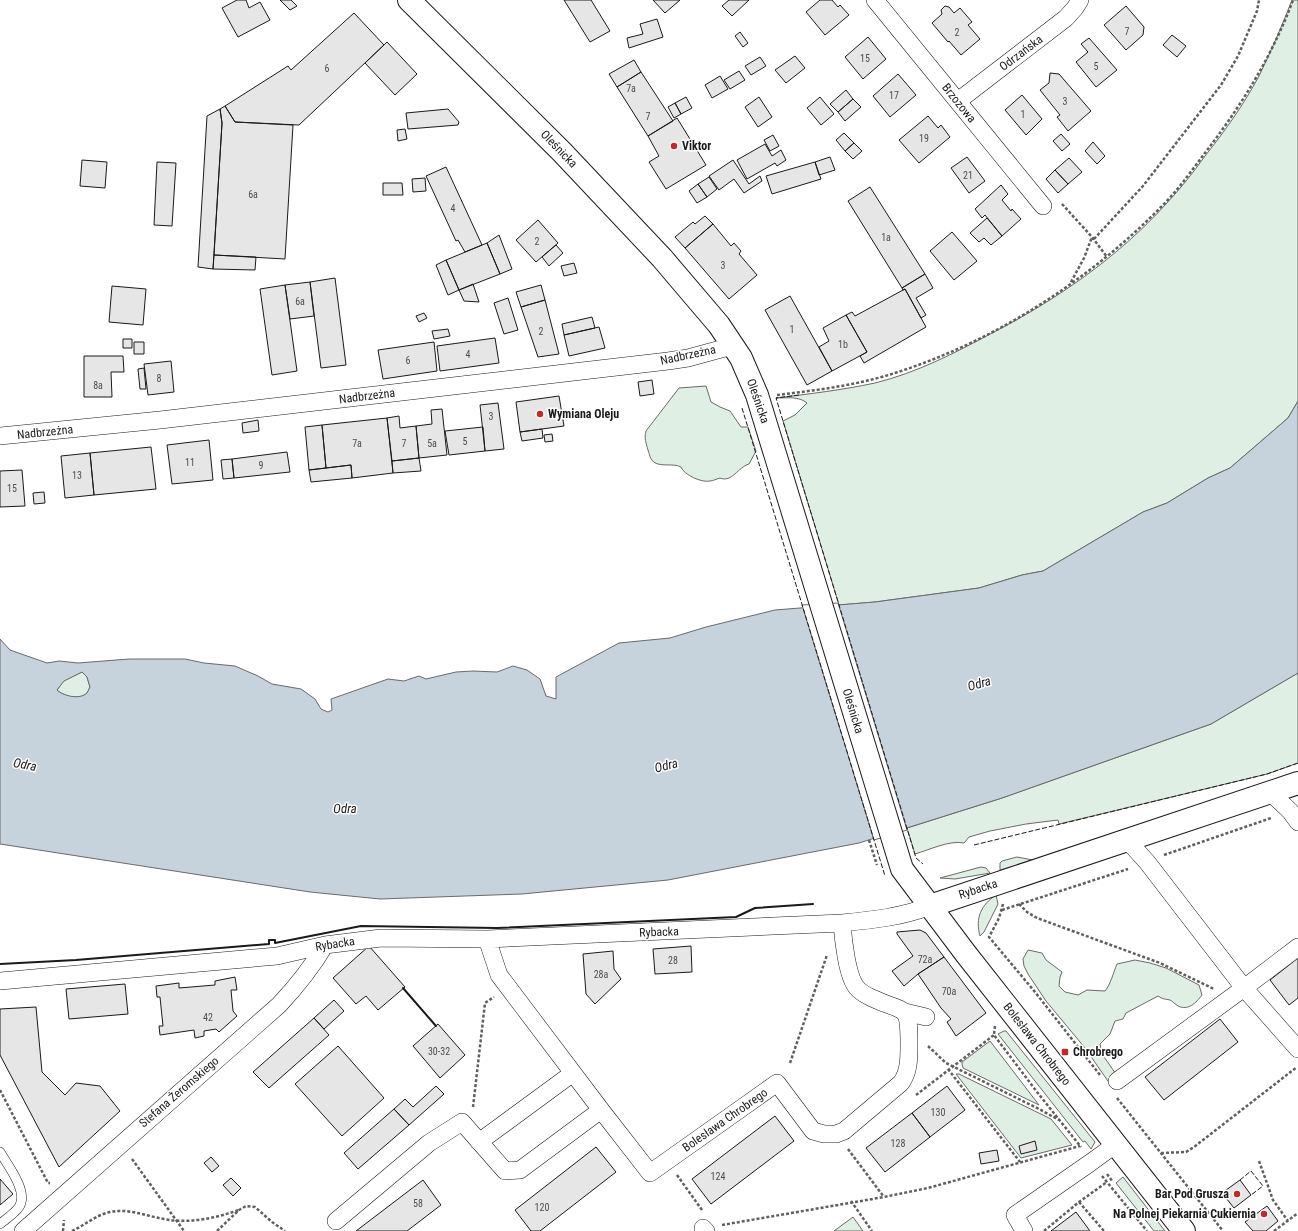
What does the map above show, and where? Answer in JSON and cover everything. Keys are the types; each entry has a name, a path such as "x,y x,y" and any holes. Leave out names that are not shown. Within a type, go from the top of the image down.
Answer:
{"main road":[{"name":"Oleśnicka","path":"409,0 562,152 662,258 719,325 741,358 752,383 766,425 902,868 930,906"},
{"name":"Rybacka","path":"930,906 1298,783"},
{"name":"Bolesława Chrobrego","path":"930,906 1184,1231"}],"street":[{"name":"Brzozowa","path":"875,0 1043,206"},
{"name":"Odrzańska","path":"958,101 1066,18 1080,0"},
{"name":"Nadbrzeżna","path":"0,436 160,420 668,361 688,358 732,346"},
{"path":"1271,793 1290,811 1298,822"},
{"path":"1127,840 1147,862 1240,991 1298,1049"},
{"name":"Rybacka","path":"0,981 276,956 324,945 381,938 487,939 842,923 897,916 915,912 930,906"},
{"path":"842,923 846,956 854,985 874,999 902,1009 904,1012 926,1017"},
{"name":"Bolesława Chrobrego","path":"487,939 499,975 650,1173 777,1083 813,1131 824,1134 844,1132 901,1083 904,1078 909,1064 909,1024 904,1012"},
{"name":"Stefana Żeromskiego","path":"33,1227 278,1005 296,987 324,945"},
{"path":"1115,1087 1298,947"},
{"path":"479,1142 573,1073"},
{"path":"336,1221 429,1143 462,1122 505,1171 520,1170 601,1110"},
{"path":"1024,1231 1015,1215 1116,1144"}],"lane":[{"path":"0,1152 22,1193 21,1203 18,1208 0,1224"}],"path":[{"path":"1070,284 1093,238 1143,186 1221,85 1238,56 1257,11 1259,0"},
{"path":"782,395 866,381 905,370 949,352 986,334 1036,306 1070,284 1107,256 1163,204 1220,134 1268,58 1285,22 1293,0"},
{"path":"1061,203 1093,238 1107,256"},
{"path":"869,840 879,870"},
{"path":"1002,899 1002,910 989,937 1035,992 1100,1076"},
{"path":"1019,904 1027,912 1037,918 1090,936 1160,964 1214,989 1240,991"},
{"path":"790,1063 828,950"},
{"path":"464,1125 471,1115 485,1003 501,993 499,975"},
{"path":"996,1020 994,1035 1036,1092 1080,1146 1085,1148"},
{"path":"909,1030 940,1059 1039,1109 1061,1122"},
{"path":"912,1098 994,1035"},
{"path":"1160,1153 1186,1152 1194,1147 1298,1066"},
{"path":"948,1069 1020,1162"},
{"path":"1115,1087 1160,1153 1223,1231"},
{"path":"0,1090 48,1183 54,1185"},
{"path":"666,1161 708,1228 928,1188 1080,1146"},
{"path":"847,1147 884,1197"},
{"path":"128,1153 184,1231"},
{"path":"1259,1162 1273,1200 1288,1221"},
{"path":"1097,1171 1147,1231"},
{"path":"1044,1231 1079,1202 1107,1182"},
{"path":"851,1201 872,1231"},
{"path":"1079,1202 1104,1231"},
{"path":"72,1231 96,1217 110,1212 118,1211 135,1213 164,1219 203,1220 221,1216 246,1206 255,1207 285,1231"},
{"path":"217,1231 239,1210"},
{"path":"1274,1231 1298,1213"}],"green space":[{"path":"1292,0 1298,0 1298,401 1288,418 1230,468 1208,478 1167,503 1143,512 1043,571 1022,575 979,588 875,602 839,605 783,421 795,415 807,403 796,398 776,398 838,390 875,383 905,374 935,362 1039,307 1106,260 1147,224 1171,198 1191,175 1227,127 1259,76"},
{"path":"706,386 711,402 730,411 741,427 748,427 756,451 749,464 732,477 724,479 720,478 712,481 703,481 694,478 686,473 681,467 661,465 654,462 651,459 645,436 646,431 679,388"},
{"path":"82,672 87,677 90,687 87,693 80,697 72,697 57,690 63,681"},
{"path":"1298,673 1298,763 1267,774 1059,824 1058,820 990,831 969,837 964,843 958,842 946,844 915,854 907,828 1002,798 1211,724"},
{"path":"1017,857 1033,860 1000,870 1000,863 1002,861"},
{"path":"981,867 986,868 990,873 955,879 940,878"},
{"path":"996,895 998,904 984,932 980,936 978,923 980,912 986,903"},
{"path":"1028,950 1042,953 1046,960 1062,972 1059,986 1065,992 1078,995 1087,990 1105,991 1117,964 1135,960 1166,968 1199,985 1202,995 1192,1005 1185,1008 1178,1006 1170,1000 1158,996 1126,1013 1123,1019 1115,1021 1110,1034 1100,1044 1102,1054 1118,1077 1110,1084 1085,1048 1046,1001 1028,974 1024,966 1023,959"},
{"path":"1006,1031 1095,1142 1091,1149 1085,1141 1083,1142 998,1034"},
{"path":"990,1041 1039,1105 963,1068 962,1062"},
{"path":"956,1074 959,1074 1051,1119 1072,1145 1021,1158"},
{"path":"1123,1177 1165,1231 1154,1231 1116,1183"},
{"path":"853,1217 863,1231 834,1231"}],"water":[{"name":"Odra","path":"1298,401 1298,673 1211,724 1002,798 859,843 668,880 522,894 380,899 310,892 0,844 0,639 10,650 47,663 59,661 78,663 129,659 185,659 204,663 235,666 272,684 301,689 315,699 321,709 328,712 332,710 331,699 388,679 404,681 419,676 426,679 456,672 497,672 513,666 527,670 540,679 546,696 556,699 556,677 619,643 670,638 706,627 775,610 875,602 979,588 1022,575 1043,571 1143,512 1167,503 1208,478 1230,468 1288,418","holes":["82,672 87,677 90,687 84,695 76,697 63,694 57,690 64,681"]}],"pier":[{"path":"838,603 907,830 874,840 802,605"}],"building":[{"path":"237,0 246,0 249,8 260,2 270,20 238,37 222,8"},
{"path":"280,0 291,0 297,6 290,10"},
{"path":"564,0 591,0 610,31 590,42"},
{"path":"653,0 680,0 665,13"},
{"path":"729,0 749,0 732,16 722,6"},
{"path":"820,0 832,0 838,7 840,5 849,15 825,35 806,12"},
{"path":"945,6 949,7 954,13 960,8 972,22 968,25 980,39 961,55 932,23 942,14 941,10"},
{"path":"1126,6 1144,27 1143,35 1126,50 1104,25"},
{"path":"354,13 384,45 299,125 235,122 225,106 288,66 291,70"},
{"path":"657,19 663,37 629,48 627,38 643,34 640,24"},
{"path":"740,32 748,43 743,47 735,36"},
{"path":"1172,35 1186,46 1177,57 1163,45"},
{"path":"868,37 886,59 863,79 845,57"},
{"path":"1089,38 1117,70 1096,87 1076,62 1088,52 1081,44"},
{"path":"387,42 417,74 395,95 365,63"},
{"path":"795,56 805,68 786,83 775,70"},
{"path":"760,57 766,66 751,75 745,66"},
{"path":"634,60 641,72 617,87 609,74"},
{"path":"739,71 745,80 730,89 724,80"},
{"path":"641,72 673,121 648,136 617,87"},
{"path":"1050,73 1059,74 1091,111 1068,131 1057,117 1060,115 1040,90 1049,83"},
{"path":"898,74 916,95 890,117 873,96"},
{"path":"720,76 728,89 712,98 705,85"},
{"path":"846,90 853,99 838,112 830,104"},
{"path":"1022,95 1042,119 1026,135 1005,110"},
{"path":"686,97 692,108 681,114 675,103"},
{"path":"759,97 772,117 758,127 745,107"},
{"path":"820,97 834,114 821,125 807,108"},
{"path":"853,99 861,107 845,121 838,112"},
{"path":"675,103 681,114 674,118 668,107"},
{"path":"225,106 235,122 293,125 285,259 214,255 222,123 220,109"},
{"path":"220,109 222,123 213,269 198,267 207,116"},
{"path":"448,109 459,122 458,125 408,129 406,113"},
{"path":"928,116 938,128 941,125 950,137 919,163 899,140"},
{"name":"Viktor","path":"677,118 706,165 666,189 649,162 659,156 648,136"},
{"path":"405,129 407,139 398,141 397,130"},
{"path":"844,133 854,143 845,151 836,140"},
{"path":"1061,134 1070,144 1062,151 1053,141"},
{"path":"773,135 779,146 770,151 764,140"},
{"path":"1093,142 1105,156 1097,164 1085,151"},
{"path":"854,143 862,151 853,159 845,151"},
{"path":"765,144 772,156 781,150 786,160 777,166 775,163 747,179 737,160"},
{"path":"830,157 835,170 819,175 815,162"},
{"path":"967,157 985,181 969,193 951,168"},
{"path":"1069,158 1082,172 1068,184 1055,170"},
{"path":"82,160 107,162 105,188 80,186"},
{"path":"733,160 749,184 760,176 762,181 744,193 734,179 719,190 709,176"},
{"path":"157,162 176,163 172,226 154,225"},
{"path":"815,162 821,179 772,194 766,176"},
{"path":"446,167 482,245 465,252 458,240 456,241 426,176"},
{"path":"1055,170 1068,184 1058,193 1046,179"},
{"path":"709,177 717,189 707,197 698,184"},
{"path":"425,178 426,191 413,192 412,179"},
{"path":"383,183 402,183 403,195 383,195"},
{"path":"698,184 707,197 697,203 689,191"},
{"path":"1001,185 1008,194 1002,200 1011,211 1012,209 1021,219 1002,236 985,215 982,218 975,209"},
{"path":"870,187 925,274 902,288 848,201"},
{"path":"705,216 713,224 685,248 675,237 693,222 695,224"},
{"path":"987,218 1002,236 991,245 984,238 979,242 970,233"},
{"path":"538,220 558,243 536,262 516,240"},
{"path":"713,224 731,246 734,243 741,251 739,254 757,275 729,299 685,248"},
{"path":"952,232 977,261 954,280 930,251"},
{"path":"499,235 512,269 500,274 487,243"},
{"path":"487,243 500,274 459,290 446,260"},
{"path":"556,245 563,253 549,266 542,257"},
{"path":"214,255 256,257 255,270 213,269"},
{"path":"446,260 459,290 448,295 436,265"},
{"path":"574,263 577,273 564,276 561,266"},
{"path":"925,274 933,288 916,298 926,315 921,318 905,289 903,290 902,288"},
{"path":"335,278 346,365 321,368 310,282"},
{"path":"310,282 314,316 290,319 285,285"},
{"path":"473,284 479,302 464,301 459,290"},
{"path":"285,285 297,371 272,375 260,289"},
{"path":"541,285 545,300 521,307 516,292"},
{"path":"112,286 146,289 143,325 109,322"},
{"path":"905,289 926,327 864,363 860,356 867,352 846,315 852,312 855,316"},
{"path":"790,296 832,371 807,385 765,310"},
{"path":"508,298 518,330 504,334 494,303"},
{"path":"545,300 559,354 538,357 521,307"},
{"path":"424,313 427,318 419,322 416,316"},
{"path":"846,315 867,352 832,371 819,347 829,341 823,328"},
{"path":"592,317 595,328 564,335 562,324"},
{"path":"599,327 605,348 569,356 564,335"},
{"path":"448,329 450,336 434,339 432,331"},
{"path":"495,338 499,363 440,371 437,346"},
{"path":"123,339 132,339 132,348 123,348"},
{"path":"134,342 144,342 144,354 134,354"},
{"path":"434,342 437,371 383,379 378,350"},
{"path":"84,356 123,356 124,372 111,372 112,397 84,397"},
{"path":"171,361 174,392 148,395 144,364"},
{"path":"144,368 146,389 140,389 138,369"},
{"path":"652,380 654,394 640,396 638,382"},
{"name":"Wymiana Oleju","path":"559,396 564,426 520,432 516,402"},
{"path":"498,403 504,449 485,451 480,405"},
{"path":"442,409 447,455 419,458 416,426 432,424 431,410"},
{"path":"399,416 400,428 416,426 419,458 392,461 387,418"},
{"path":"387,418 393,473 352,478 351,465 326,468 322,425"},
{"path":"258,420 259,431 243,433 242,423"},
{"path":"322,425 326,468 309,470 305,427"},
{"path":"483,427 485,451 449,455 445,431"},
{"path":"542,429 543,438 522,441 520,432"},
{"path":"552,434 553,441 545,442 544,435"},
{"path":"209,440 213,480 172,484 167,445"},
{"path":"151,447 156,489 94,495 90,453"},
{"path":"287,452 290,472 234,478 232,459"},
{"path":"90,453 94,495 65,498 61,456"},
{"path":"419,458 421,471 393,473 392,461"},
{"path":"232,459 234,478 223,479 221,460"},
{"path":"351,465 352,478 311,482 309,470"},
{"path":"22,470 25,506 0,507 0,471"},
{"path":"44,492 45,503 34,504 33,493"},
{"path":"920,930 926,933 944,957 918,974 904,986 892,971 913,956 897,932"},
{"path":"369,946 405,987 378,1010 366,996 356,1004 333,978"},
{"path":"691,946 692,972 655,974 653,949"},
{"path":"613,951 614,969 621,979 595,1004 586,994 583,954"},
{"path":"944,957 986,1013 956,1036 947,1022 951,1019 941,1008 918,974"},
{"path":"1298,958 1298,998 1289,1005 1270,980"},
{"path":"235,977 237,990 231,990 233,1011 237,1016 219,1032 216,1029 204,1031 204,1036 195,1038 194,1030 160,1035 159,1026 163,1026 160,997 157,997 156,986 179,983 179,988 215,985 215,981"},
{"path":"125,984 128,1014 69,1019 66,989"},
{"path":"334,1000 344,1011 324,1029 314,1018"},
{"path":"36,1007 42,1072 65,1095 76,1083 100,1086 120,1111 59,1167 0,1055 0,1009"},
{"path":"314,1018 329,1035 269,1088 253,1072"},
{"path":"1220,1019 1238,1042 1164,1100 1145,1077"},
{"path":"438,1024 465,1055 440,1078 413,1046"},
{"path":"338,1046 384,1098 342,1136 295,1084"},
{"path":"436,1086 444,1094 409,1125 394,1109 405,1099 413,1107"},
{"path":"947,1086 965,1110 930,1137 912,1113"},
{"path":"394,1109 409,1125 358,1169 344,1153"},
{"path":"912,1113 930,1137 885,1172 866,1148"},
{"path":"775,1116 794,1141 711,1204 692,1179"},
{"path":"1035,1141 1037,1150 1021,1154 1019,1146"},
{"path":"596,1147 616,1172 540,1231 531,1231 515,1210"},
{"path":"997,1150 999,1161 981,1164 979,1153"},
{"path":"211,1157 219,1166 212,1172 204,1163"},
{"path":"231,1178 241,1188 233,1196 223,1185"},
{"path":"0,1179 13,1194 0,1205"},
{"path":"423,1180 441,1205 407,1231 356,1231"},
{"name":"Bar Pod Grusza","path":"1240,1180 1251,1195 1234,1208 1222,1193"},
{"name":"Na Polnej Piekarnia Cukiernia","path":"1267,1206 1278,1221 1266,1231 1253,1231 1245,1222"},
{"path":"1076,1212 1090,1231 1051,1231"}],"fence":[{"path":"799,395 776,398 916,858 923,864"},
{"path":"742,408 885,876"},
{"path":"974,845 1267,774 1298,763"},
{"path":"1240,1180 1251,1171 1263,1186 1251,1195"}],"wall":[{"path":"0,964 76,960 269,944 269,940 275,940 275,943 361,926 497,928 736,917 755,908 813,904"},
{"path":"403,988 436,1026"}],"place":[{"name":"Viktor","path":"674,146"},
{"name":"Wymiana Oleju","path":"540,414"},
{"name":"Chrobrego","path":"1065,1052"},
{"name":"Bar Pod Grusza","path":"1237,1194"},
{"name":"Na Polnej Piekarnia Cukiernia","path":"1264,1214"}]}
